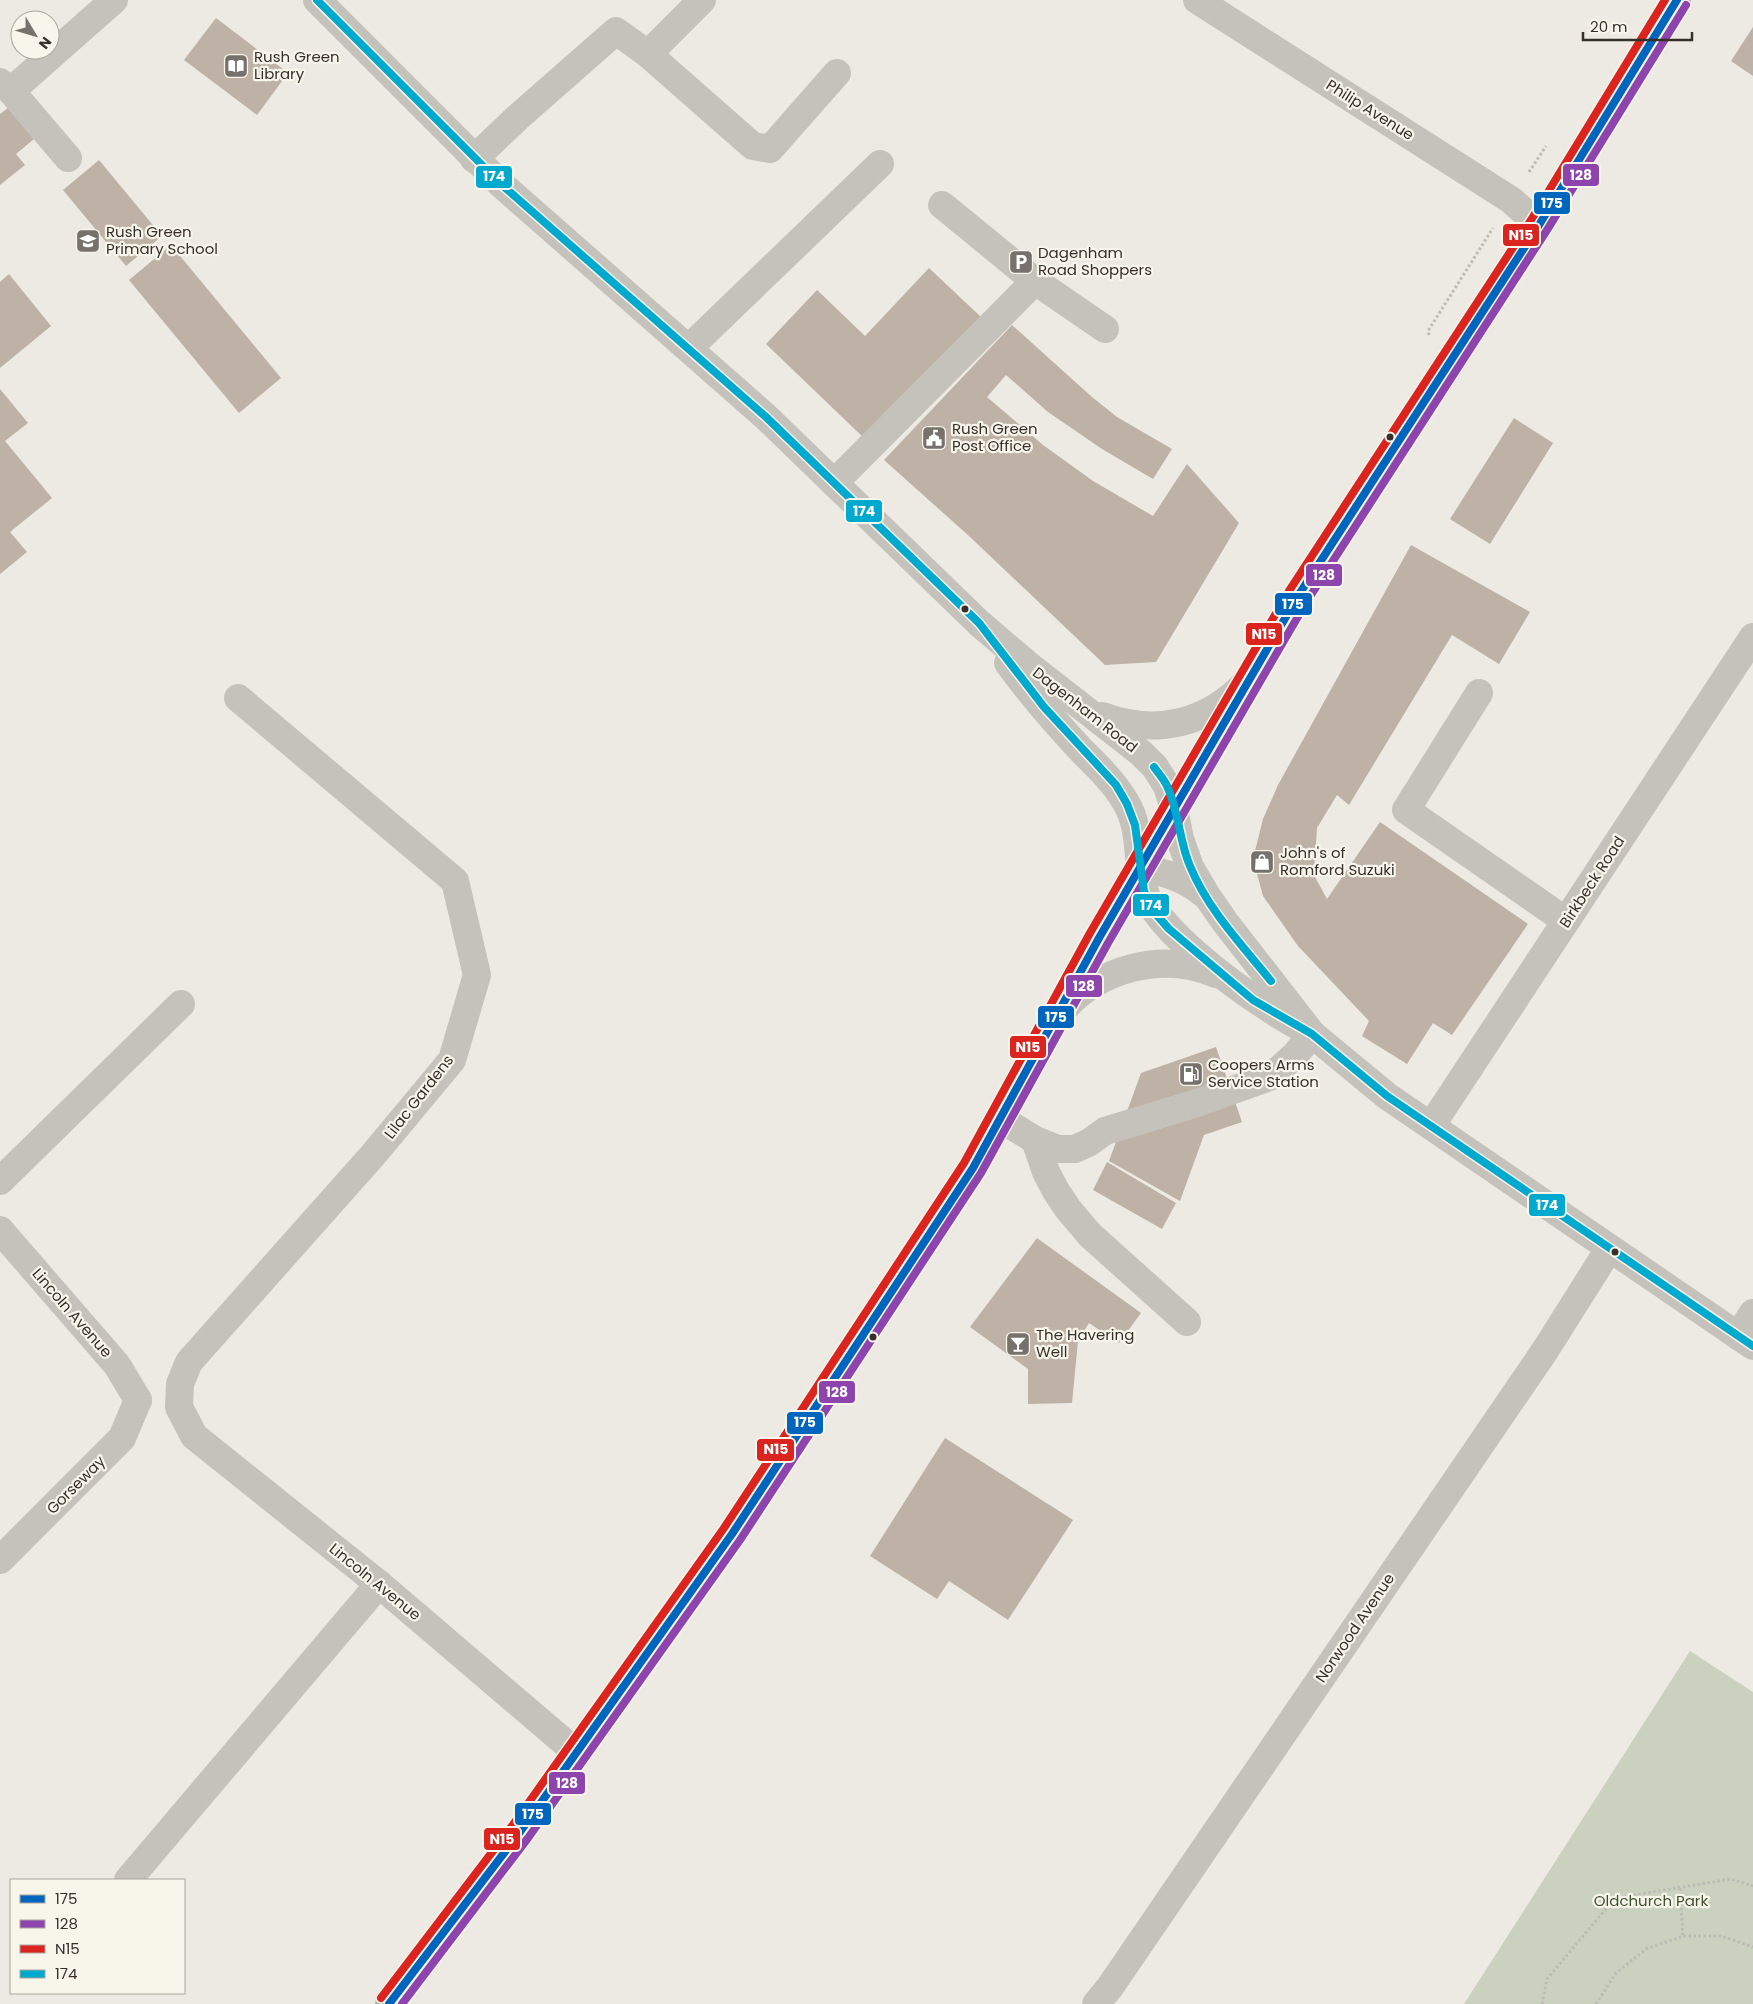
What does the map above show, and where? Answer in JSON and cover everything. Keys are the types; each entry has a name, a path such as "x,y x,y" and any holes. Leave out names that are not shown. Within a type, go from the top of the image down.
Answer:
{"main road":[{"path":"389,2004 520,1832 756,1498 967,1177 1002,1119 1052,1024 1140,868 1303,588 1539,225 1677,0"}],"street":[{"path":"68,158 6,86 114,0"},
{"name":"Dagenham Road","path":"317,0 474,159 766,417 979,623 1076,703 1129,742 1155,768 1167,786 1180,839 1190,867 1207,896 1312,1034"},
{"path":"648,54 702,0"},
{"name":"Philip Avenue","path":"1197,0 1511,200 1539,225"},
{"path":"474,159 517,118 616,31 648,54 747,142 760,149 770,149 837,73"},
{"path":"689,348 880,164"},
{"path":"942,205 1035,281 1105,329"},
{"path":"834,483 1035,281"},
{"name":"Dagenham Road","path":"979,623 1044,708 1116,785 1128,796 1142,803 1158,808 1174,809"},
{"name":"Birkbeck Road","path":"1431,1126 1753,637"},
{"path":"1076,703 1098,715 1122,724 1163,726 1186,721 1212,710 1235,694 1254,673"},
{"path":"1479,693 1406,810 1566,921"},
{"name":"Lilac Gardens","path":"179,1407 180,1384 189,1362 373,1155 452,1060 477,974 455,881 238,698"},
{"name":"Dagenham Road","path":"1116,785 1127,804 1135,825 1144,891 1154,912 1170,929 1226,978 1260,1004 1312,1034 1387,1096 1745,1341"},
{"name":"Dagenham Road","path":"1140,868 1175,876 1192,884 1207,896"},
{"path":"1052,1024 1067,1005 1085,989 1106,977 1128,968 1174,963 1208,971 1226,978"},
{"path":"0,1181 181,1004"},
{"path":"1002,1119 1034,1140 1058,1148 1075,1149 1090,1142 1105,1131 1197,1103 1272,1076 1295,1055 1312,1034"},
{"path":"1034,1140 1046,1172 1068,1209 1090,1235 1187,1322"},
{"name":"Lincoln Avenue","path":"0,1230 117,1365 138,1400"},
{"name":"Norwood Avenue","path":"1096,2004 1116,1978 1546,1349 1609,1249"},
{"path":"1745,1341 1753,1313"},
{"path":"138,1400 179,1407"},
{"name":"Gorseway","path":"0,1560 122,1438 138,1400"},
{"name":"Lincoln Avenue","path":"179,1407 194,1436 379,1584 577,1753"},
{"path":"129,1879 379,1584"}],"path":[{"path":"1542,2004 1547,1979 1615,1898 1731,1879 1753,1886"},
{"path":"1680,1888 1683,1936"},
{"path":"1596,2004 1616,1973 1646,1949 1683,1936 1721,1936 1753,1947"}],"green space":[{"name":"Oldchurch Park","path":"1690,1651 1753,1692 1753,2004 1464,2004"}],"building":[{"name":"Rush Green Library","path":"216,18 288,73 257,115 184,60"},
{"path":"1753,27 1753,76 1731,61"},
{"path":"8,108 34,139 16,154 25,165 0,185 0,114"},
{"path":"99,160 162,236 126,266 63,190"},
{"path":"171,245 281,378 239,413 129,280"},
{"path":"929,268 981,317 865,439 766,344 817,290 865,336"},
{"path":"9,274 51,326 0,368 0,282"},
{"path":"1012,325 1117,417 1172,449 1153,479 1102,449 1048,412 1006,375 987,397 1043,445 1093,481 1153,516 1187,464 1239,523 1156,662 1105,665 969,536 884,460"},
{"path":"0,389 28,423 5,441 52,498 10,532 27,552 0,574"},
{"path":"1514,418 1553,443 1490,544 1450,519"},
{"path":"1411,545 1530,612 1499,664 1452,635 1349,805 1337,795 1317,828 1314,875 1327,899 1380,822 1528,924 1452,1035 1433,1023 1407,1064 1362,1036 1369,1021 1298,946 1263,896 1253,859 1263,819 1278,785"},
{"path":"1216,1047 1242,1122 1204,1135 1180,1201 1109,1161 1141,1073"},
{"path":"1107,1162 1176,1203 1162,1229 1093,1190"},
{"path":"1037,1238 1141,1313 1119,1343 1089,1323 1078,1341 1072,1403 1028,1404 1028,1369 970,1327"},
{"path":"945,1438 1073,1520 1008,1620 949,1581 937,1599 870,1556"}],"transit line":[{"name":"174","path":"317,0 502,185 766,417 979,623 1044,707 1116,785 1127,804 1135,825 1144,891 1154,912 1169,929 1253,1000 1312,1034 1387,1096 1753,1346"},
{"name":"N15","path":"381,1998 512,1826 724,1528 964,1163 1090,933 1289,591 1531,220 1665,0"},
{"name":"175","path":"389,2004 520,1832 732,1534 973,1168 1099,938 1298,596 1539,225 1677,0"},
{"name":"128","path":"402,2004 528,1838 740,1540 981,1173 1108,943 1307,601 1547,230 1686,5"},
{"name":"174","path":"1154,767 1164,781 1171,796 1186,856 1197,882 1226,926 1271,981"}],"place":[{"name":"Rush Green Library","path":"236,66"},
{"name":"Rush Green Primary School","path":"88,241"},
{"name":"Dagenham Road Shoppers","path":"1021,262"},
{"name":"Rush Green Post Office","path":"934,438"},
{"name":"John's of Romford Suzuki","path":"1262,862"},
{"name":"Coopers Arms Service Station","path":"1191,1074"},
{"name":"The Havering Well","path":"1018,1344"}]}
